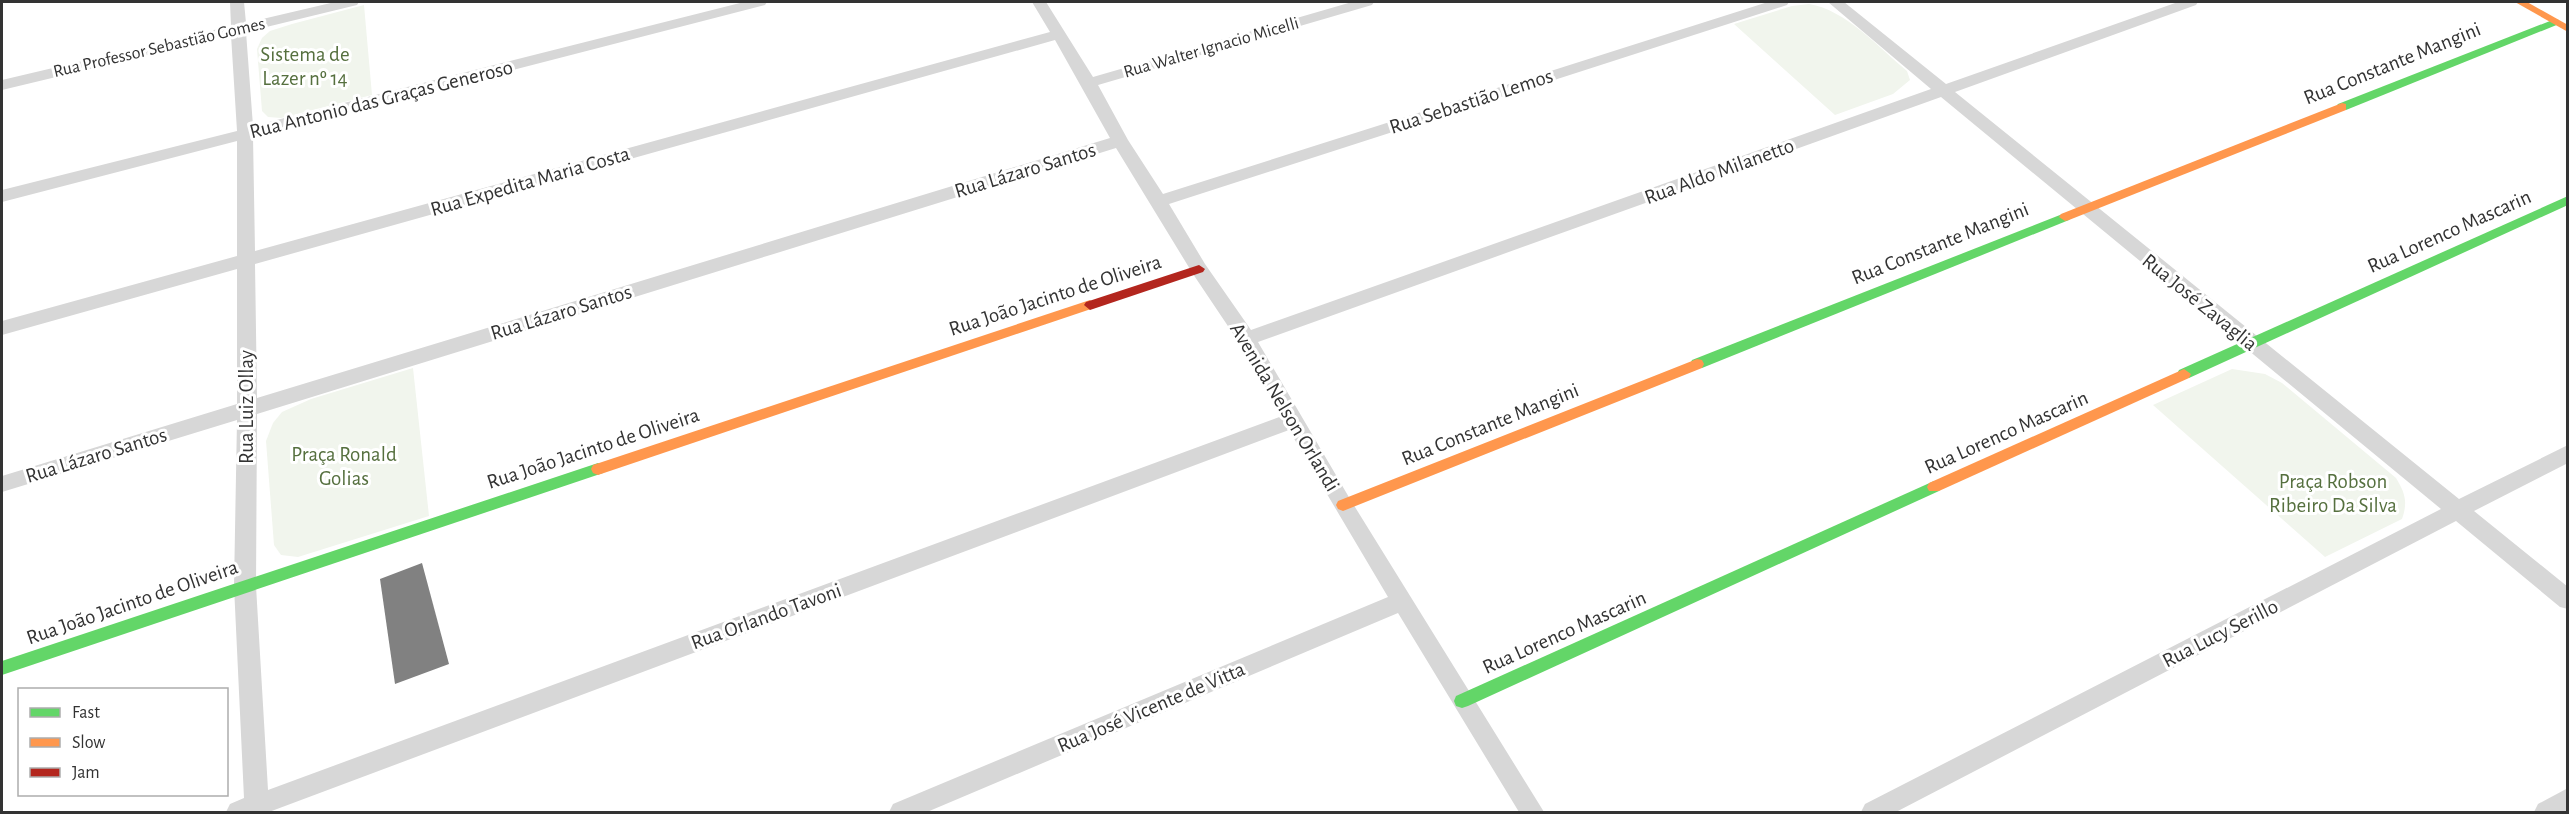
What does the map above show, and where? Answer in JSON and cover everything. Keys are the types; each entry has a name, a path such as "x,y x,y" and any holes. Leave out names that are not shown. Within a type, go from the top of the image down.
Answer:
{"street":[{"name":"Rua Luiz Ollay","path":"237,2 245,134 247,408 245,586 251,810"},
{"name":"Rua Professor Sebastião Gomes","path":"2,85 352,2"},
{"name":"Rua Antonio das Graças Generoso","path":"2,196 760,2"},
{"name":"Avenida Nelson Orlandi","path":"1039,2 1089,83 1120,141 1199,269 1247,339 1343,505 1532,813"},
{"name":"Rua Walter Ignacio Micelli","path":"1089,83 1367,2"},
{"name":"Rua Sebastião Lemos","path":"1159,201 1782,2"},
{"name":"Rua José Zavaglia","path":"1835,2 2456,511 2568,600"},
{"name":"Rua Aldo Milanetto","path":"1247,339 2191,2"},
{"path":"2520,2 2568,29"},
{"name":"Rua Constante Mangini","path":"1343,505 2085,207 2555,22"},
{"name":"Rua Expedita Maria Costa","path":"2,328 1058,34"},
{"name":"Rua Lázaro Santos","path":"2,484 1120,141"},
{"name":"Rua Lorenco Mascarin","path":"1462,701 2568,200"},
{"name":"Rua João Jacinto de Oliveira","path":"2,668 1199,269"},
{"name":"Rua Orlando Tavoni","path":"251,810 1294,420"},
{"name":"Rua Lucy Serillo","path":"1873,813 2568,453"},
{"name":"Rua José Vicente de Vitta","path":"901,813 1402,601"},
{"path":"2546,813 2568,800"}],"green space":[{"path":"1809,4 1836,14 1861,31 1907,71 1910,80 1893,94 1835,115 1734,24 1792,6"},
{"name":"Sistema de Lazer nº 14","path":"364,5 372,95 281,118 268,117 262,111 257,49 262,38 270,31"},
{"name":"Praça Ronald Golias","path":"413,368 429,516 298,557 281,555 274,545 266,441 273,423 282,412 311,399"},
{"name":"Praça Robson Ribeiro Da Silva","path":"2232,369 2265,374 2282,383 2396,478 2405,498 2402,519 2325,557 2153,405"}],"building":[{"path":"422,563 449,664 395,684 380,579"}],"traffic: fast":[{"path":"2342,107 2555,22"},
{"path":"2184,374 2568,200"},
{"path":"1697,364 2065,217"},
{"path":"2,668 598,469"},
{"path":"1462,701 1934,487"}],"traffic: slow":[{"path":"2520,2 2567,29"},
{"path":"2065,217 2342,107"},
{"path":"598,469 1090,305"},
{"path":"1343,505 1697,364"},
{"path":"1934,487 2184,374"}],"traffic: jam":[{"path":"1090,305 1199,269"}]}
